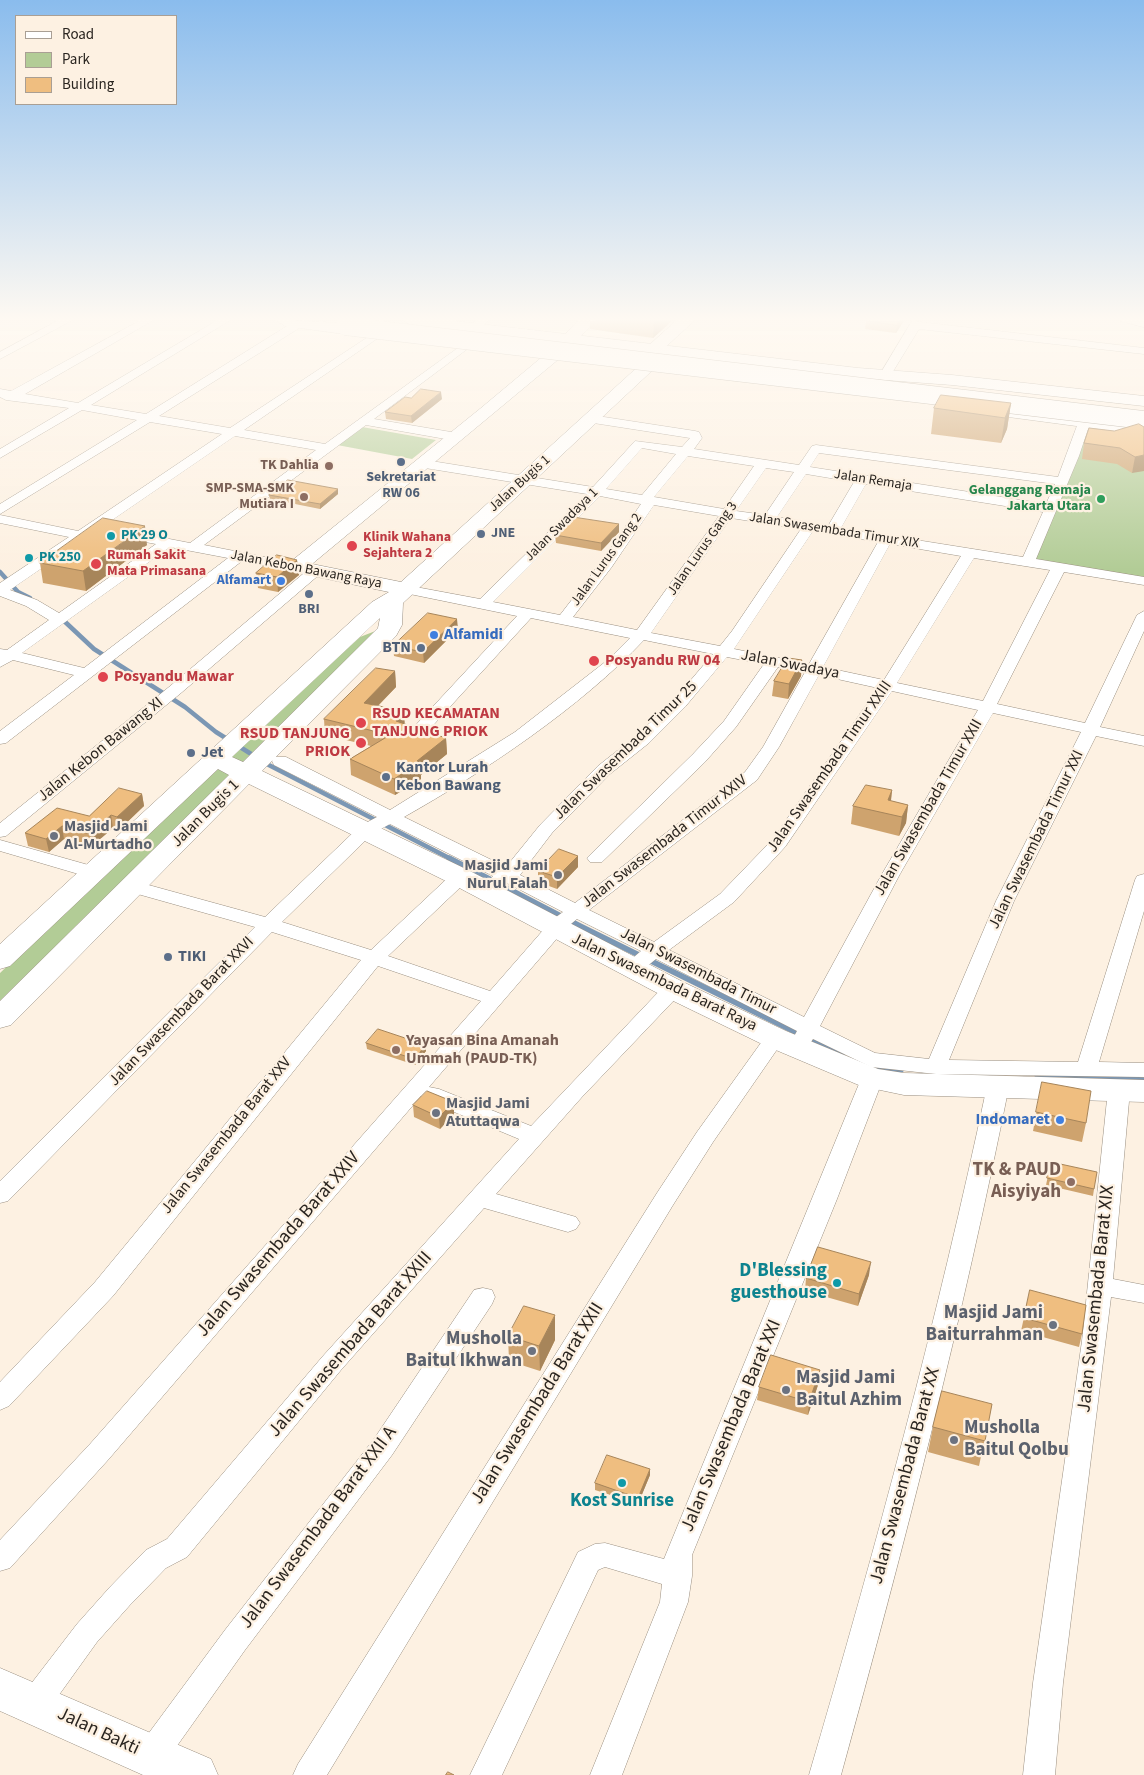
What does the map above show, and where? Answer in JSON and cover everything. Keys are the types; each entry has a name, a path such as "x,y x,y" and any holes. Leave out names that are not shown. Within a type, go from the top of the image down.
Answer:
{"main road":[{"path":"305,569 496,404"},
{"name":"Jalan Bugis 1","path":"0,960 225,749 362,626 380,607 399,595 606,404"},
{"path":"941,404 1144,430"},
{"path":"1004,404 1144,420"},
{"path":"1065,404 1144,413"},
{"path":"1108,404 1144,408"},
{"name":"Jalan Kebon Bawang Raya","path":"305,569 399,595"},
{"name":"Jalan Bugis 1","path":"0,1018 134,887 249,770 276,755 391,625 399,595"},
{"path":"362,626 381,626 386,631 384,634"},
{"name":"Jalan Swasembada Barat Raya","path":"225,749 249,770 378,823 488,882 644,959 673,990 797,1039 872,1079 904,1084 1131,1091"},
{"path":"52,911 54,918 62,924 74,926 88,924 100,919"},
{"name":"Jalan Bakti","path":"18,1696 195,1775"}],"street":[{"path":"66,404 328,448"},
{"path":"0,454 84,404"},
{"path":"0,510 171,404"},
{"path":"1,590 272,404"},
{"path":"193,547 387,404"},
{"name":"Jalan Lurus Gang 2","path":"564,619 606,565 647,501 696,438 695,435 591,419"},
{"path":"364,421 457,437"},
{"path":"1028,562 1084,423"},
{"name":"Jalan Remaja","path":"639,444 1050,509"},
{"name":"Jalan Swadaya 1","path":"483,604 594,493 639,444"},
{"path":"768,520 813,451 822,449 1062,481"},
{"name":"Jalan Lurus Gang 3","path":"378,823 521,736 615,662 642,634 690,569 726,514 763,463"},
{"name":"Jalan Swasembada Timur XIX","path":"425,464 523,482 1144,582"},
{"path":"832,531 862,480"},
{"path":"0,519 84,532"},
{"name":"Jalan Swasembada Timur 25","path":"488,882 513,872 546,829 604,770 643,739 679,704 723,652 809,527"},
{"name":"Jalan Kebon Bawang Raya","path":"84,532 193,547 305,569"},
{"name":"Jalan Swasembada Timur XXIV","path":"565,920 751,776 771,747 886,539"},
{"path":"3,656 63,618 167,543"},
{"name":"Jalan Swasembada Timur XXIII","path":"644,959 727,898 779,843 888,685 934,614 970,553"},
{"path":"0,740 239,557"},
{"name":"Jalan Swasembada Timur XXII","path":"797,1039 988,706 1059,567"},
{"name":"Jalan Kebon Bawang XI","path":"0,832 159,704 305,569"},
{"path":"1,590 63,618"},
{"name":"Jalan Swadaya","path":"399,595 483,604 642,634 988,706 1144,741"},
{"path":"421,728 529,612"},
{"name":"Jalan Swasembada Timur XXI","path":"936,1067 1006,901 1144,615"},
{"path":"3,656 86,674"},
{"path":"596,858 699,758 730,724 773,662"},
{"path":"276,755 378,823 488,882"},
{"name":"Jalan Swasembada Barat XXVI","path":"0,1196 269,924 378,823"},
{"path":"0,846 92,872"},
{"path":"1086,1069 1144,880"},
{"name":"Jalan Swasembada Barat XXV","path":"0,1399 104,1289 373,958 488,882"},
{"path":"134,887 269,924 414,970 494,999"},
{"name":"Jalan Swasembada Barat XXIV","path":"0,1559 99,1452 565,920"},
{"name":"Jalan Swasembada Timur","path":"644,959 797,1039 871,1060 936,1067 1144,1070"},
{"name":"Jalan Swasembada Barat XXIII","path":"18,1696 87,1633 152,1562 177,1548 332,1363 534,1136 673,990"},
{"name":"Jalan Swasembada Barat XXII","path":"309,1775 705,1137 797,1039"},
{"name":"Jalan Swasembada Barat XXI","path":"606,1775 674,1602 678,1576 678,1555 728,1429 781,1309 872,1079"},
{"name":"Jalan Swasembada Barat XX","path":"825,1775 855,1672 929,1391 969,1229 998,1086"},
{"path":"416,1088 534,1136"},
{"name":"Jalan Swasembada Barat XIX","path":"1039,1775 1048,1683 1101,1286 1131,1091"},
{"path":"480,1198 568,1223"},
{"path":"1101,1286 1144,1294"},
{"name":"Jalan Swasembada Barat XXII A","path":"151,1756 235,1640 383,1447 483,1297"},
{"path":"486,1775 588,1561 595,1556 605,1555 678,1576"}],"green space":[{"path":"362,427 436,440 412,459 337,445"},
{"name":"Gelanggang Remaja Jakarta Utara","path":"1084,430 1144,437 1144,577 1033,561"},
{"path":"378,630 0,1008 0,973 174,807 360,637"}],"building":[{"path":"396,404 426,404 411,416 385,412"},
{"path":"936,404 1011,404 1005,418 934,408"},
{"path":"1139,424 1144,427 1144,455 1135,457 1120,448 1084,443 1089,428 1114,431"},
{"name":"SMP-SMA-SMK Mutiara I","path":"288,480 338,489 320,504 269,495"},
{"path":"573,517 619,524 601,543 555,535"},
{"path":"103,518 145,526 83,571 40,563"},
{"path":"277,555 297,560 277,577 256,573"},
{"path":"428,613 457,619 423,652 393,646"},
{"path":"788,658 802,660 789,684 774,681"},
{"path":"376,668 395,671 364,703 404,711 396,721 446,738 417,761 420,762 394,779 350,759 390,735 324,719"},
{"path":"866,785 892,790 888,800 908,805 902,817 853,806"},
{"path":"119,788 142,794 117,817 111,815 90,834 62,826 46,839 25,833 57,808 89,816"},
{"path":"559,849 578,856 557,877 538,871"},
{"name":"Yayasan Bina Amanah Ummah (PAUD-TK)","path":"378,1029 426,1045 414,1059 366,1043"},
{"path":"1042,1082 1091,1091 1086,1123 1036,1112"},
{"path":"427,1091 454,1102 439,1117 413,1105"},
{"path":"1051,1162 1097,1172 1094,1189 1047,1178"},
{"path":"818,1247 871,1262 859,1294 806,1278"},
{"path":"1030,1290 1086,1305 1082,1334 1024,1318"},
{"path":"524,1306 555,1315 539,1346 508,1336"},
{"path":"771,1355 820,1370 809,1402 759,1387"},
{"path":"942,1391 992,1404 985,1441 933,1427"},
{"name":"Kost Sunrise","path":"607,1455 650,1469 638,1498 595,1483"}],"waterway":[{"path":"0,572 18,592 30,598"},
{"path":"62,619 94,649 185,707 216,732 256,757"},
{"path":"263,762 451,859"},
{"path":"449,858 580,926 842,1055"},
{"path":"872,1069 901,1070"},
{"path":"1037,1075 1144,1080"}],"place":[{"name":"Sekretariat RW 06","path":"401,462"},
{"name":"TK Dahlia","path":"329,466"},
{"name":"SMP-SMA-SMK Mutiara I","path":"304,497"},
{"name":"Gelanggang Remaja Jakarta Utara","path":"1101,499"},
{"name":"JNE","path":"481,534"},
{"name":"PK 29 O","path":"111,536"},
{"name":"Klinik Wahana Sejahtera 2","path":"352,546"},
{"name":"PK 250","path":"29,558"},
{"name":"Rumah Sakit Mata Primasana","path":"96,564"},
{"name":"Alfamart","path":"281,581"},
{"name":"BRI","path":"309,594"},
{"name":"Alfamidi","path":"434,635"},
{"name":"BTN","path":"421,648"},
{"name":"Posyandu RW 04","path":"594,661"},
{"name":"Posyandu Mawar","path":"103,677"},
{"name":"RSUD KECAMATAN TANJUNG PRIOK","path":"361,723"},
{"name":"RSUD TANJUNG PRIOK","path":"361,743"},
{"name":"Jet","path":"191,753"},
{"name":"Kantor Lurah Kebon Bawang","path":"386,777"},
{"name":"Masjid Jami Al-Murtadho","path":"54,836"},
{"name":"Masjid Jami Nurul Falah","path":"558,875"},
{"name":"TIKI","path":"168,957"},
{"name":"Yayasan Bina Amanah Ummah (PAUD-TK)","path":"396,1050"},
{"name":"Masjid Jami Atuttaqwa","path":"436,1113"},
{"name":"Indomaret","path":"1060,1120"},
{"name":"TK & PAUD Aisyiyah","path":"1071,1182"},
{"name":"D'Blessing guesthouse","path":"837,1283"},
{"name":"Masjid Jami Baiturrahman","path":"1053,1325"},
{"name":"Musholla Baitul Ikhwan","path":"532,1351"},
{"name":"Masjid Jami Baitul Azhim","path":"786,1390"},
{"name":"Musholla Baitul Qolbu","path":"954,1440"},
{"name":"Kost Sunrise","path":"622,1483"}]}
